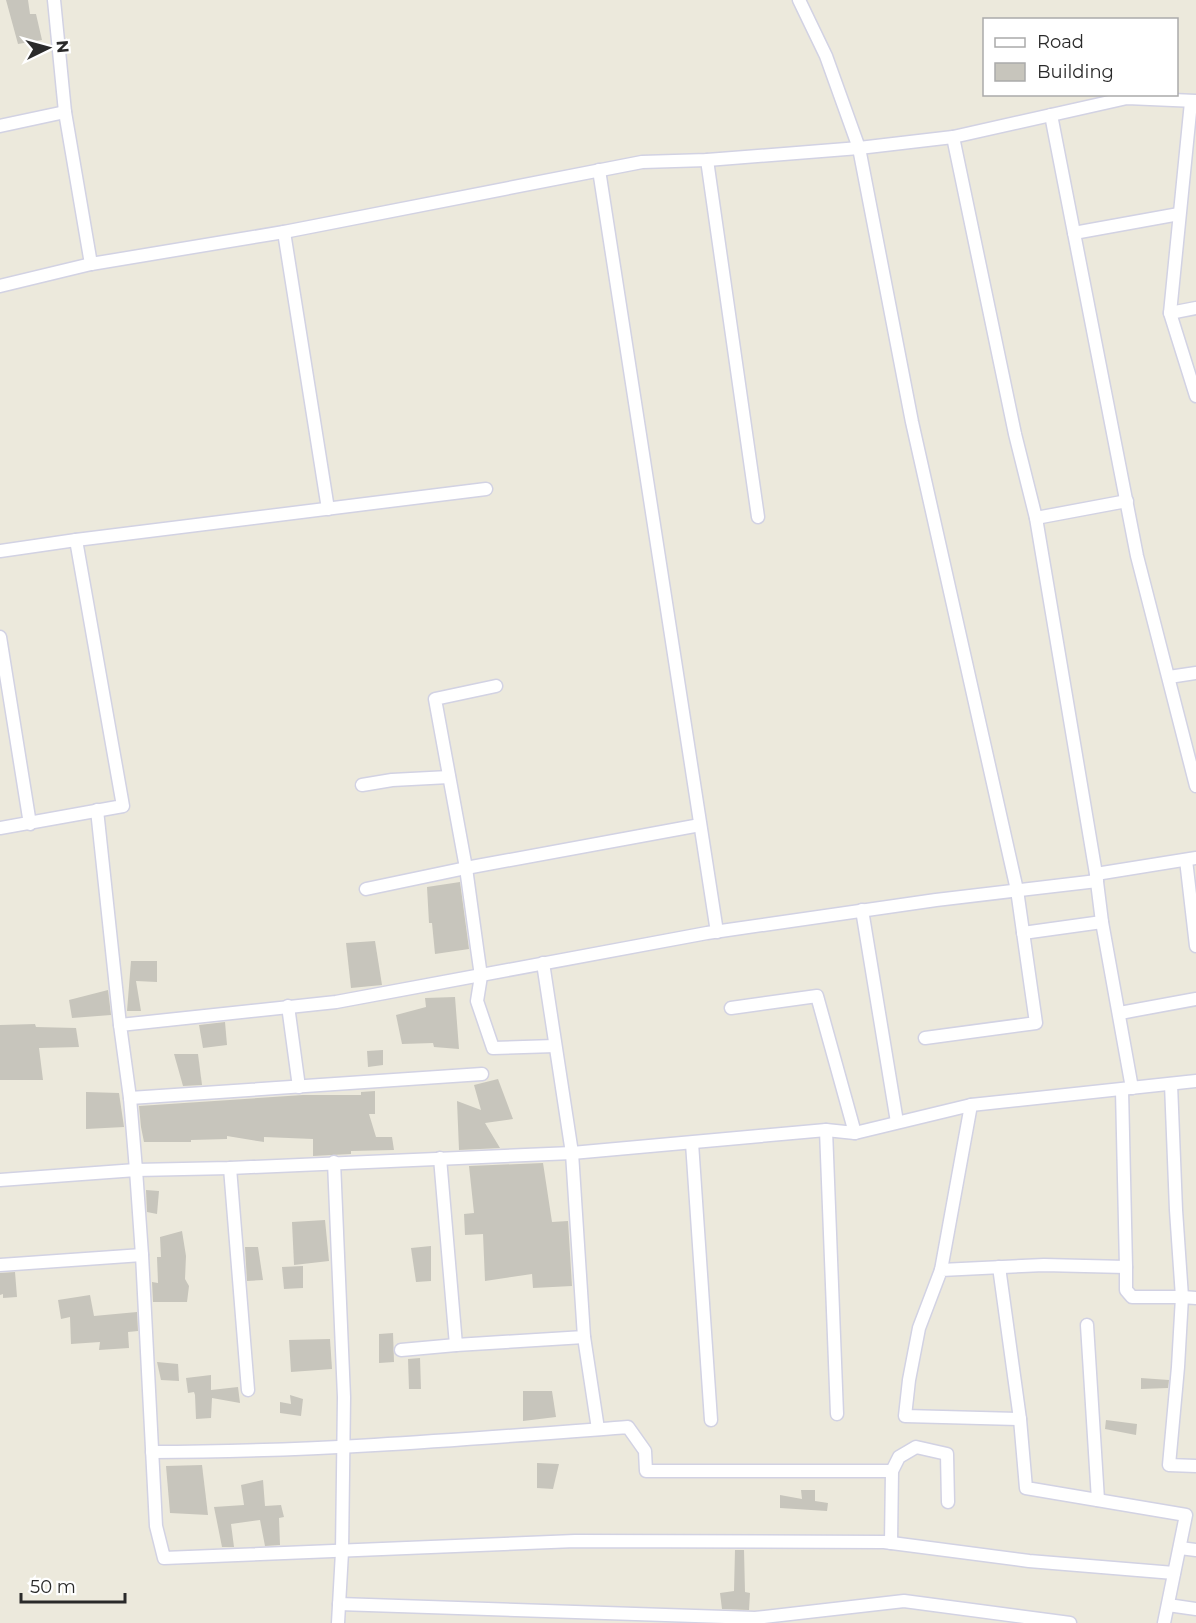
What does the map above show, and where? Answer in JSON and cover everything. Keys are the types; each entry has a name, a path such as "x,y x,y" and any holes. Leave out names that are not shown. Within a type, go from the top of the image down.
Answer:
{"street":[{"path":"54,0 64,112 91,264"},
{"path":"799,0 826,56 859,148 912,422 1017,890 1036,1023 925,1038"},
{"path":"0,286 91,264 284,232 642,162 707,160 859,148 954,136 1127,98 1194,101 1179,214 1170,313 1196,396"},
{"path":"0,126 64,112"},
{"path":"1051,115 1137,555 1196,786"},
{"path":"954,136 1015,434 1036,518 1097,877 1102,922 1120,1013 1127,1089 1126,1290 1132,1297 1196,1298"},
{"path":"707,160 758,517"},
{"path":"599,171 717,932"},
{"path":"1074,233 1179,214"},
{"path":"284,232 328,509"},
{"path":"1170,313 1196,308"},
{"path":"0,551 486,489"},
{"path":"1036,518 1127,501"},
{"path":"0,828 123,806 76,540"},
{"path":"0,637 30,824"},
{"path":"1169,677 1196,673"},
{"path":"496,686 435,699 466,868 481,976 477,1001 493,1048 555,1046"},
{"path":"362,785 392,780 449,777"},
{"path":"98,810 120,1025 130,1098 142,1255 156,1526 164,1558 575,1541 891,1543 1029,1561 1174,1573"},
{"path":"366,889 466,868 700,825"},
{"path":"120,1025 336,1002 717,932 1017,890 1191,859 1196,946"},
{"path":"862,910 897,1122"},
{"path":"1023,933 1102,922"},
{"path":"543,963 572,1153 584,1337 598,1429"},
{"path":"731,1008 817,996 855,1132"},
{"path":"1120,1013 1196,999"},
{"path":"288,1006 299,1087"},
{"path":"130,1098 483,1074"},
{"path":"0,1180 136,1170 572,1153 826,1130 855,1132 971,1105 1196,1081"},
{"path":"1171,1083 1182,1297 1169,1465 1196,1466"},
{"path":"971,1105 940,1270 919,1328 905,1416 1020,1419"},
{"path":"826,1130 837,1414"},
{"path":"692,1143 711,1419"},
{"path":"440,1158 456,1345"},
{"path":"334,1162 344,1446 338,1623"},
{"path":"230,1168 248,1390"},
{"path":"0,1265 142,1255"},
{"path":"940,1270 1084,1265 1126,1267"},
{"path":"999,1267 1020,1419 1026,1488 1186,1515 1164,1623"},
{"path":"1088,1325 1098,1500"},
{"path":"400,1350 584,1337"},
{"path":"152,1452 344,1446 628,1427 645,1451 646,1471 892,1471"},
{"path":"891,1543 892,1471 899,1457 916,1447 947,1454 948,1502"},
{"path":"1180,1548 1196,1550"},
{"path":"339,1604 755,1618 903,1601 1070,1623"},
{"path":"1167,1605 1196,1609"}],"building":[{"path":"6,0 28,0 30,14 36,14 42,40 18,44"},
{"path":"460,882 469,949 435,954 432,923 429,923 427,887"},
{"path":"375,941 382,985 351,988 346,943"},
{"path":"131,961 157,961 157,982 136,981 141,1011 127,1011"},
{"path":"108,990 111,1015 72,1018 69,1000"},
{"path":"455,997 459,1049 434,1047 433,1043 402,1044 396,1015 426,1007 425,998"},
{"path":"225,1022 227,1045 203,1048 199,1025"},
{"path":"35,1024 36,1027 76,1028 79,1047 39,1048 43,1080 0,1080 0,1025"},
{"path":"383,1050 383,1065 368,1067 367,1051"},
{"path":"174,1054 198,1054 202,1085 183,1086"},
{"path":"498,1079 513,1119 485,1123 500,1148 459,1150 457,1101 481,1110 474,1085"},
{"path":"375,1091 375,1114 369,1114 376,1137 392,1137 394,1150 351,1151 351,1154 313,1156 313,1139 264,1137 264,1142 227,1136 227,1139 191,1140 191,1142 144,1142 141,1127 139,1106 303,1095 361,1095 361,1092"},
{"path":"86,1092 119,1093 124,1127 86,1129"},
{"path":"543,1163 552,1222 568,1221 572,1286 533,1288 532,1274 485,1281 483,1234 465,1235 464,1214 474,1213 469,1166"},
{"path":"146,1190 159,1191 157,1214 147,1212"},
{"path":"325,1220 329,1261 294,1265 292,1222"},
{"path":"182,1231 186,1256 185,1279 189,1286 187,1302 153,1302 152,1282 158,1283 157,1257 161,1257 160,1237"},
{"path":"431,1246 431,1281 416,1282 411,1248"},
{"path":"245,1247 258,1247 263,1280 247,1281"},
{"path":"303,1266 303,1288 284,1289 282,1267"},
{"path":"15,1272 17,1297 3,1298 3,1294 0,1295 0,1273"},
{"path":"90,1295 94,1316 137,1312 138,1331 128,1332 129,1348 99,1350 100,1342 71,1344 70,1317 61,1319 58,1300"},
{"path":"393,1333 394,1362 379,1363 379,1334"},
{"path":"330,1339 332,1369 291,1372 289,1340"},
{"path":"420,1358 421,1389 409,1389 408,1359"},
{"path":"157,1362 178,1364 179,1381 161,1380"},
{"path":"211,1375 211,1390 238,1387 240,1403 212,1398 211,1418 196,1419 195,1395 194,1392 188,1393 186,1378"},
{"path":"1141,1378 1169,1380 1168,1388 1141,1389"},
{"path":"523,1391 552,1391 556,1417 523,1421"},
{"path":"290,1395 303,1399 301,1416 280,1413 280,1402 291,1404"},
{"path":"1106,1420 1137,1424 1136,1435 1105,1429"},
{"path":"537,1463 559,1464 553,1489 537,1488"},
{"path":"202,1465 208,1515 170,1513 166,1466"},
{"path":"263,1480 265,1506 281,1505 284,1517 279,1518 280,1545 265,1546 260,1520 231,1524 234,1547 222,1547 214,1507 244,1505 241,1485"},
{"path":"801,1490 815,1490 815,1501 828,1503 827,1511 780,1508 780,1495 802,1499"},
{"path":"735,1550 744,1550 745,1592 750,1593 749,1610 722,1609 720,1593 734,1591"}]}
